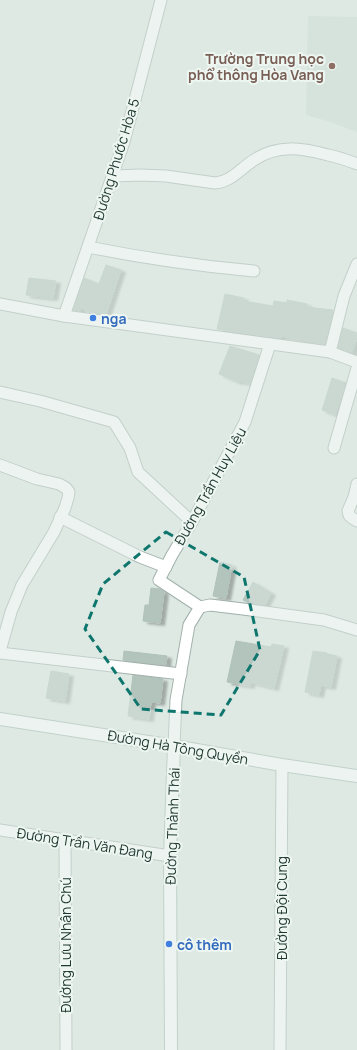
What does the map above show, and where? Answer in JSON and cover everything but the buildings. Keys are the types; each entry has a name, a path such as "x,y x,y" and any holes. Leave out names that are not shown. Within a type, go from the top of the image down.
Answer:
{"street":[{"name":"Đường Phước Hòa 5","path":"64,316 124,142 161,0"},
{"path":"113,176 140,174 223,183 267,152 300,148 357,164"},
{"path":"88,247 223,269 254,271"},
{"path":"330,352 344,296 357,264"},
{"path":"1,307 330,352 357,362"},
{"name":"Đường Trần Huy Liệu","path":"200,606 159,580 192,522 245,422 270,344"},
{"path":"334,448 357,368"},
{"path":"0,392 40,401 114,422 130,448 138,472 192,522"},
{"path":"0,465 37,480 59,484 66,488 69,492 54,532 20,592 11,612 0,652 180,674"},
{"path":"357,484 354,497 348,511 348,515 357,521"},
{"path":"60,518 140,557 166,567"},
{"path":"200,606 243,609 324,620 357,630"},
{"name":"Đường Thành Thái","path":"171,1050 170,856 176,700 188,625 200,606"},
{"name":"Đường Hà Tông Quyền","path":"0,719 357,776"},
{"name":"Đường Đội Cung","path":"280,1050 282,765"},
{"name":"Đường Trần Văn Đang","path":"0,830 170,856"},
{"name":"Đường Lưu Nhân Chú","path":"65,840 66,1050"}],"highlighted area":[{"path":"166,532 244,577 260,650 221,715 141,709 85,629 103,584"}],"shaded area":[{"name":"Trường Trung học phổ thông Hòa Vang","path":"308,16 357,17 357,132 306,115"}],"place":[{"name":"Trường Trung học phổ thông Hòa Vang","path":"332,66"},
{"name":"nga","path":"93,318"},
{"name":"cô thêm","path":"169,944"}]}
